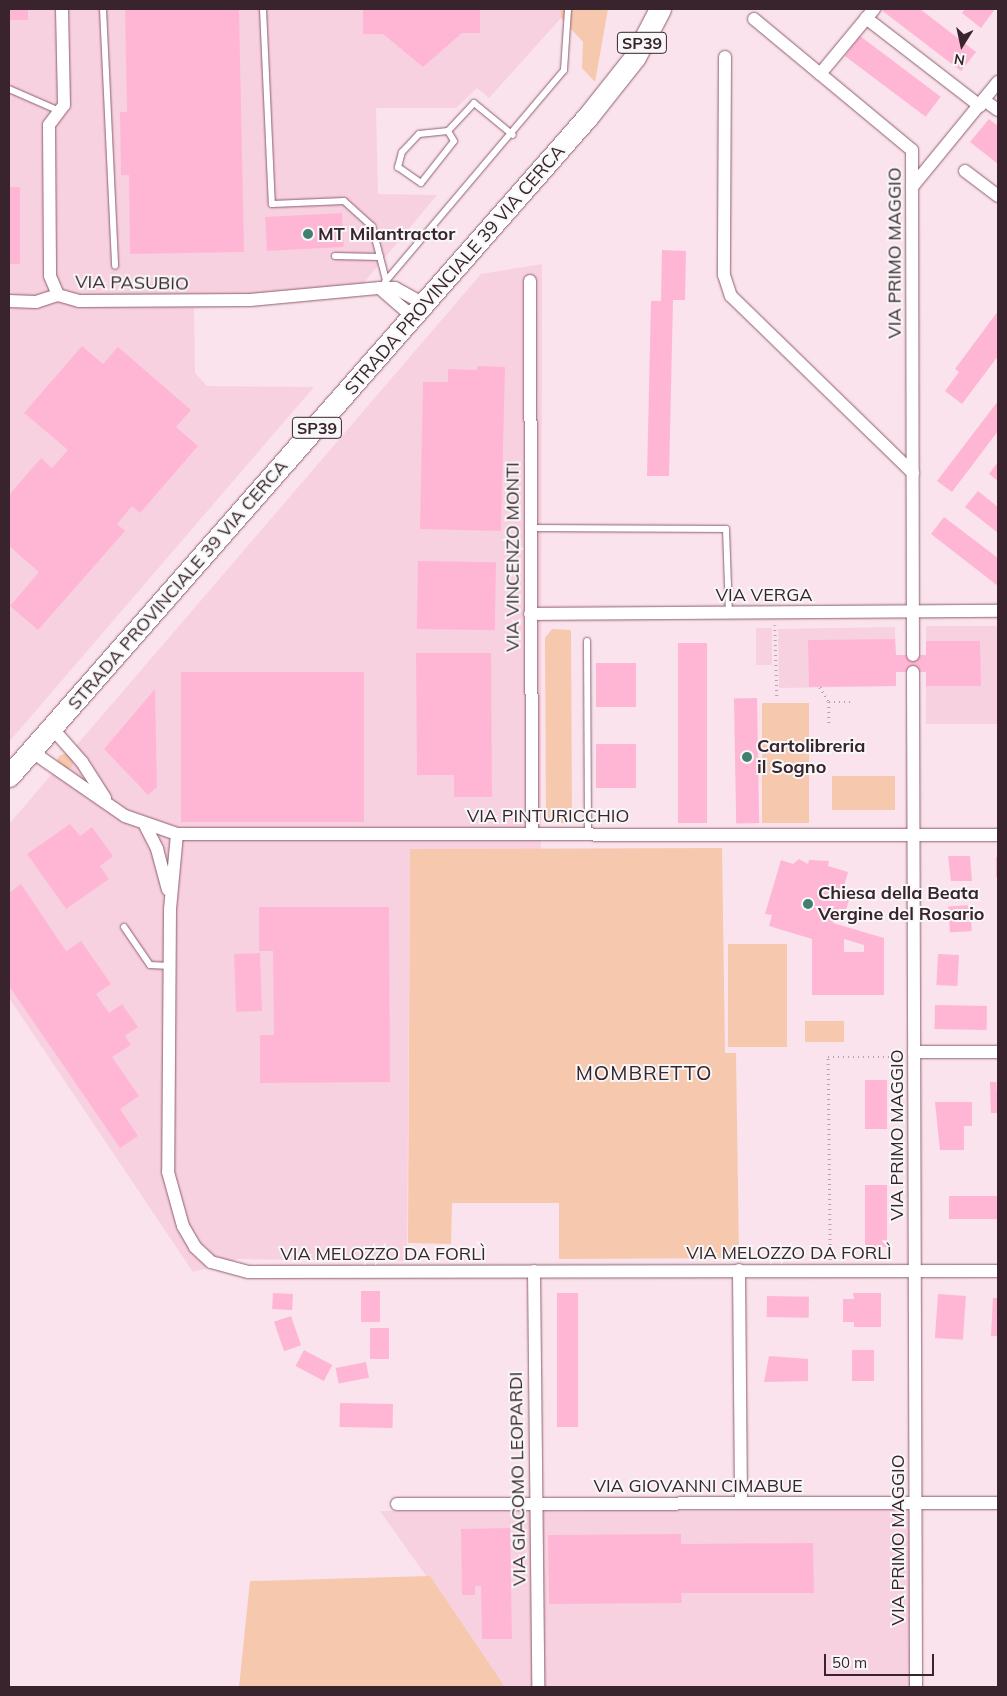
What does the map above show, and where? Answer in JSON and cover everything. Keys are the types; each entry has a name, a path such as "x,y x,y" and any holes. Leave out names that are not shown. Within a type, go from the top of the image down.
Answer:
{"main road":[{"name":"STRADA PROVINCIALE 39 VIA CERCA","path":"619,75 636,40 645,9"},
{"name":"STRADA PROVINCIALE 39 VIA CERCA","path":"9,776 419,312 635,57 660,9"}],"street":[{"name":"VIA PASUBIO","path":"62,9 64,105 49,125 50,276 58,295 79,302 250,300 383,284"},
{"path":"820,74 870,14 982,103 998,110"},
{"name":"VIA PRIMO MAGGIO","path":"754,19 912,150 913,655"},
{"path":"725,57 724,275 731,296 913,473"},
{"path":"912,187 998,82"},
{"path":"965,172 998,196"},
{"name":"VIA VINCENZO MONTI","path":"530,281 532,833"},
{"path":"383,284 406,311 419,312"},
{"path":"9,302 36,302 58,295"},
{"name":"VIA VERGA","path":"530,614 998,611"},
{"name":"VIA PRIMO MAGGIO","path":"913,672 911,836 914,1054 916,1687"},
{"path":"52,728 82,762 106,800"},
{"name":"VIA PINTURICCHIO","path":"31,751 146,827 177,834 588,833 911,836 998,834"},
{"path":"146,827 162,864 170,910"},
{"name":"VIA MELOZZO DA FORLÌ","path":"177,834 170,910 168,1172 182,1226 195,1248 212,1262 249,1272 534,1270 998,1271"},
{"path":"914,1054 998,1052"},
{"name":"VIA GIACOMO LEOPARDI","path":"534,1270 538,1687"},
{"path":"739,1270 740,1503"},
{"name":"VIA GIOVANNI CIMABUE","path":"397,1504 998,1503"}],"lane":[{"path":"103,9 115,266"},
{"path":"263,9 272,204 344,201 372,226 380,257 383,284"},
{"path":"383,284 513,135 564,70 568,9"},
{"path":"9,89 59,111"},
{"path":"448,132 474,103 513,135"},
{"path":"432,130 448,132 454,141 421,183 398,167 402,152 414,138 432,130"},
{"path":"334,256 380,257"},
{"path":"530,528 726,529 729,613"},
{"path":"587,640 588,833"},
{"path":"124,927 150,965 170,966"}],"path":[{"path":"775,613 777,696"},
{"path":"820,687 829,702 829,726"},
{"path":"829,702 850,702"},
{"path":"830,1271 828,1057 914,1054"}],"shaded area":[{"path":"9,9 560,9 561,18 489,98 477,88 456,108 376,108 378,194 437,195 351,298 194,308 195,373 207,386 314,387 9,742"},
{"path":"560,9 608,9 595,82 582,68 583,42 561,18"},
{"path":"542,264 541,849 410,849 407,1261 239,1259 193,1272 9,998 9,824 481,274"},
{"path":"926,626 998,626 998,724 926,724"},
{"path":"895,627 896,686 779,688 778,629"},
{"path":"756,628 772,628 772,665 756,665"},
{"path":"552,629 571,630 572,823 553,823 546,816 545,638"},
{"path":"762,703 809,703 809,823 762,823"},
{"path":"65,754 73,762 65,770 57,762"},
{"path":"832,776 895,776 895,810 832,810"},
{"path":"722,848 725,1053 736,1053 739,1258 559,1259 559,1203 452,1203 451,1244 408,1243 410,849"},
{"path":"728,944 787,944 787,1047 728,1047"},
{"path":"805,1021 844,1021 844,1042 805,1042"},
{"path":"910,1510 910,1687 505,1687 380,1511"},
{"path":"430,1576 505,1687 239,1687 250,1581"}],"building":[{"path":"9,9 28,9 28,20 9,20"},
{"path":"125,9 239,9 244,252 130,254 129,175 121,175 120,112 127,112"},
{"path":"363,9 480,9 480,33 462,33 423,67 383,34 363,34"},
{"path":"880,9 920,9 976,52 961,71"},
{"path":"965,9 995,9 981,28 962,13"},
{"path":"860,36 941,97 926,117 845,56"},
{"path":"989,119 998,126 998,164 970,142"},
{"path":"9,187 20,187 20,264 9,264"},
{"path":"342,213 344,247 267,251 265,217"},
{"path":"662,250 686,251 685,300 673,300 669,476 647,476 651,301 661,301"},
{"path":"998,311 998,356 962,404 945,391 959,372 955,369"},
{"path":"82,346 103,364 118,347 191,410 176,427 198,446 140,513 132,506 117,524 125,531 38,630 10,606 39,572 9,546 9,495 41,458 52,468 68,450 24,413"},
{"path":"477,366 505,367 501,531 420,529 423,382 448,382 448,369 477,370"},
{"path":"998,401 998,431 952,492 937,481"},
{"path":"998,462 998,481 989,474"},
{"path":"978,491 998,507 998,533 965,507"},
{"path":"944,517 998,558 998,586 931,534"},
{"path":"418,561 496,562 495,630 417,629"},
{"path":"895,639 896,655 926,655 926,641 980,641 981,686 926,686 926,672 896,672 896,686 809,687 808,640"},
{"path":"678,643 707,643 707,823 678,823"},
{"path":"416,653 491,653 492,797 454,797 454,775 417,775"},
{"path":"596,663 636,663 636,707 596,707"},
{"path":"181,672 364,672 364,822 181,822"},
{"path":"155,689 157,787 148,795 104,749"},
{"path":"734,698 757,698 759,823 736,823"},
{"path":"596,744 636,744 636,788 596,788"},
{"path":"70,824 80,836 92,827 113,856 100,866 109,879 66,909 27,854"},
{"path":"948,856 970,856 972,881 951,881"},
{"path":"996,857 998,857 998,877 996,877"},
{"path":"799,859 808,864 809,860 829,861 828,866 848,872 842,893 850,896 845,914 837,911 833,923 884,938 884,995 812,995 812,939 769,926 772,915 765,914 781,860 793,864","holes":["844,939 864,945 864,952 844,952"]},
{"path":"21,884 66,951 81,941 111,984 96,994 109,1013 122,1004 138,1027 125,1036 131,1045 112,1057 139,1096 120,1109 138,1136 120,1148 9,986 9,893"},
{"path":"970,905 972,931 950,932 948,907"},
{"path":"259,907 389,907 390,1082 260,1083 260,1035 274,1035 273,951 259,951"},
{"path":"260,953 262,1011 236,1012 234,954"},
{"path":"938,954 959,955 957,986 936,985"},
{"path":"935,1005 987,1006 987,1030 935,1029"},
{"path":"996,1076 998,1113 991,1113 990,1082 996,1082"},
{"path":"865,1080 887,1080 887,1129 865,1129"},
{"path":"935,1102 972,1102 972,1126 964,1126 964,1150 940,1150"},
{"path":"865,1185 887,1185 887,1247 865,1247"},
{"path":"949,1196 998,1196 998,1219 949,1219"},
{"path":"361,1291 380,1291 380,1322 361,1322"},
{"path":"273,1293 293,1294 292,1310 272,1309"},
{"path":"557,1293 578,1293 578,1427 557,1427"},
{"path":"853,1293 881,1293 881,1327 854,1327 854,1322 843,1322 843,1299 854,1299"},
{"path":"938,1294 966,1296 963,1340 935,1338"},
{"path":"767,1296 809,1297 809,1318 767,1317"},
{"path":"993,1298 998,1298 998,1336 991,1336"},
{"path":"291,1316 301,1345 284,1351 274,1322"},
{"path":"370,1328 389,1328 389,1359 370,1359"},
{"path":"304,1350 332,1365 324,1381 296,1366"},
{"path":"852,1350 874,1350 874,1381 852,1381"},
{"path":"769,1356 808,1359 808,1381 764,1382"},
{"path":"366,1362 369,1378 339,1384 336,1368"},
{"path":"340,1403 393,1404 393,1428 340,1427"},
{"path":"510,1528 512,1639 482,1639 481,1586 475,1586 475,1595 462,1595 461,1529"},
{"path":"681,1534 681,1544 813,1543 814,1593 681,1593 682,1603 549,1604 548,1535"}],"place":[{"name":"MT Milantractor","path":"308,234"},
{"name":"Cartolibreria il Sogno","path":"747,757"},
{"name":"Chiesa della Beata Vergine del Rosario","path":"808,904"}],"district":[{"name":"MOMBRETTO","path":"644,1072"}]}
